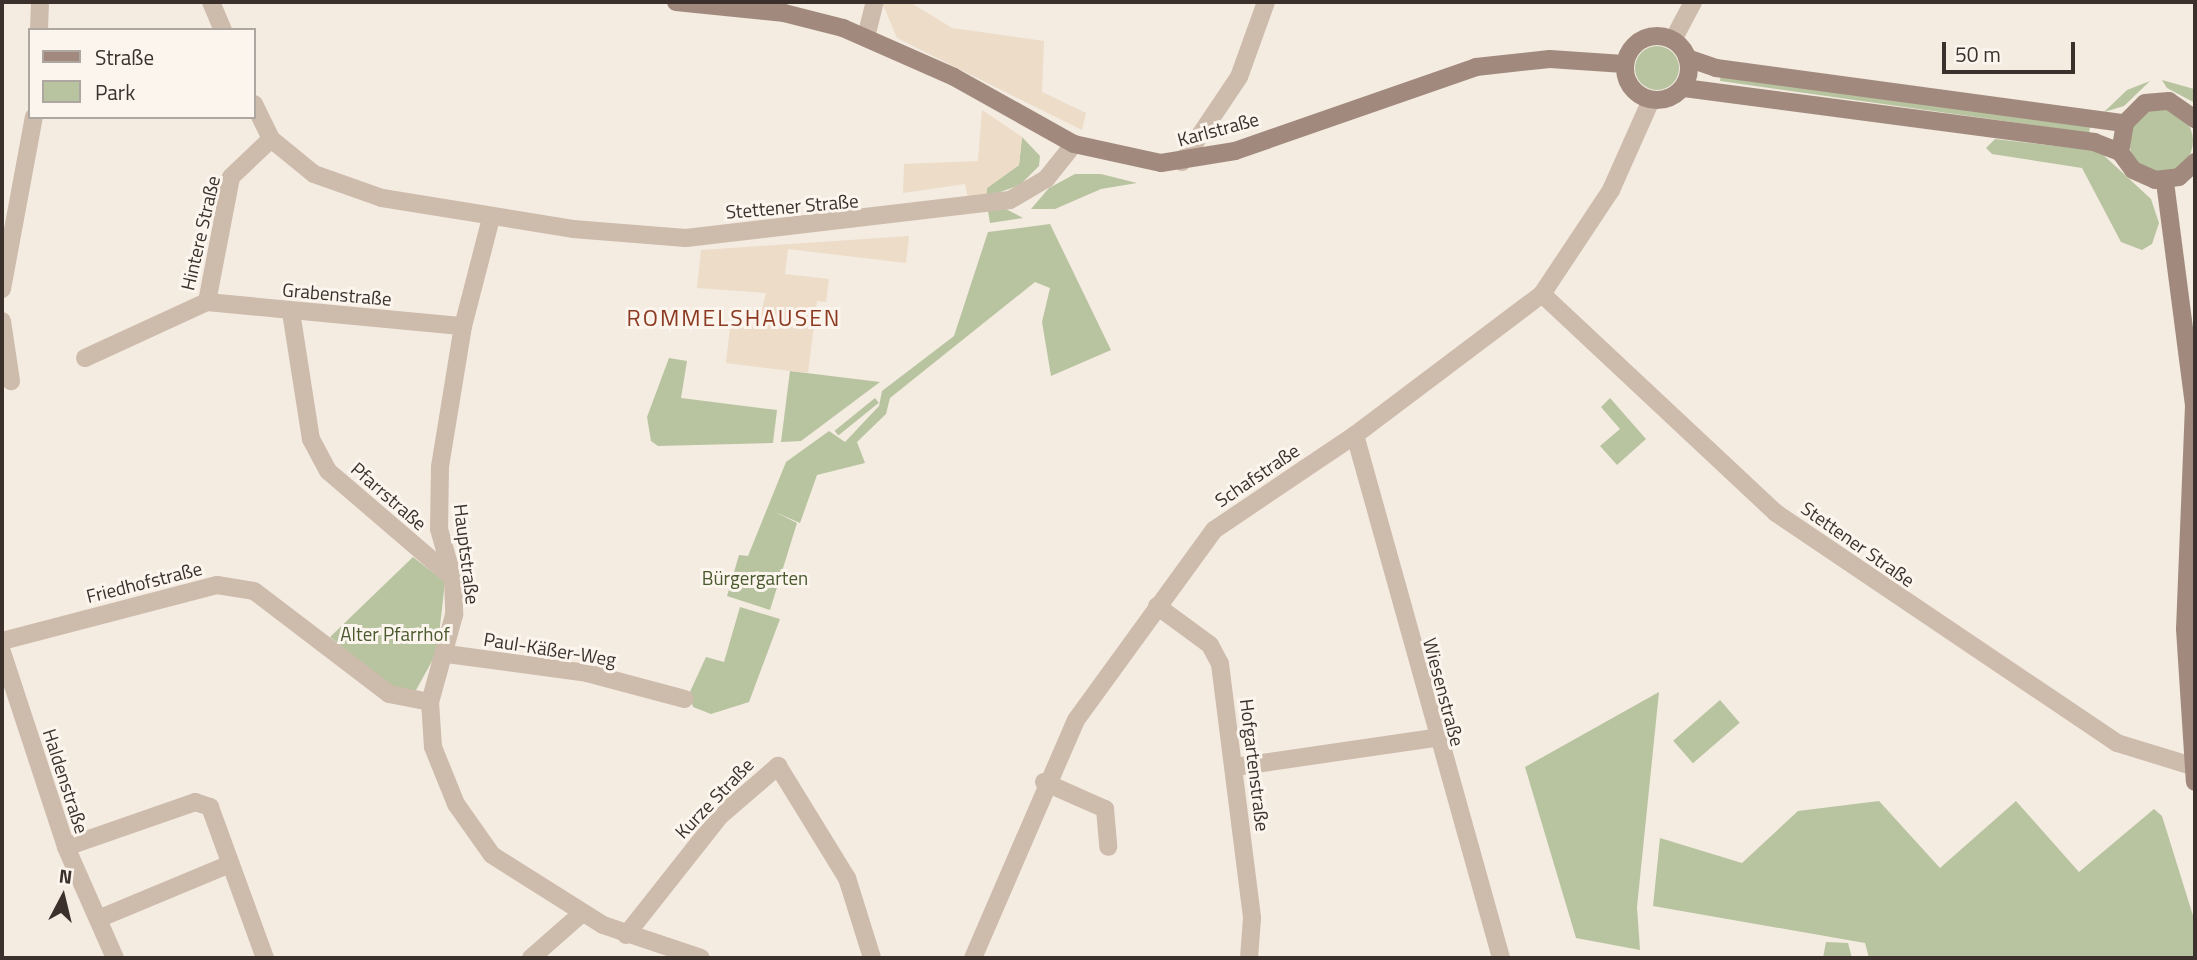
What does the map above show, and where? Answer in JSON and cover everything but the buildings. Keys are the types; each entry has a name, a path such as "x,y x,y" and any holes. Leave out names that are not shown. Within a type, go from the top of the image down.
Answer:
{"main road":[{"name":"Karlstraße","path":"676,2 784,13 866,37 1074,144 1109,156 1182,162 1235,151 1476,67 1550,59 1624,64"},
{"path":"2125,123 1716,68 1687,58 1673,40 1643,38 1624,64 1633,90 1651,100 1684,88 2094,142 2120,152 2143,177 2165,182 2195,162"},
{"path":"1684,88 1687,58"},
{"path":"2120,152 2125,123 2134,110 2158,100 2181,105 2195,119"},
{"path":"2165,182 2194,405 2185,629 2194,774"}],"street":[{"path":"39,28 40,2"},
{"path":"211,2 222,28"},
{"path":"866,37 875,2"},
{"path":"1182,162 1239,77 1266,2"},
{"path":"1673,40 1693,2"},
{"name":"Schafstraße","path":"973,958 1044,782 1076,720 1214,530 1354,435 1542,294 1611,191 1651,100"},
{"path":"256,108 271,139"},
{"path":"2,289 34,119"},
{"name":"Stettener Straße","path":"271,139 314,174 382,198 491,218 686,238 980,206 1019,197 1037,185 1074,144"},
{"name":"Hintere Straße","path":"85,358 207,302 231,177 271,139"},
{"name":"Hauptstraße","path":"491,218 463,326 439,497 453,578 447,654 430,702 433,747 456,804 492,855 581,914 626,935 701,958"},
{"name":"Stettener Straße","path":"1542,294 1776,513 2117,743 2194,774"},
{"name":"Grabenstraße","path":"207,302 463,326"},
{"name":"Pfarrstraße","path":"292,312 311,439 328,471 453,578"},
{"path":"2,321 11,381"},
{"name":"Wiesenstraße","path":"1354,435 1434,738 1501,958"},
{"name":"Friedhofstraße","path":"2,641 217,585 254,591 389,694 430,702"},
{"name":"Hofgartenstraße","path":"1157,606 1210,645 1220,664 1252,918 1249,958"},
{"name":"Haldenstraße","path":"2,652 66,847 115,958"},
{"name":"Paul-Käßer-Weg","path":"447,654 587,673 685,699"},
{"path":"1235,767 1434,738"},
{"name":"Kurze Straße","path":"626,935 720,816 778,766 847,878 872,958"},
{"path":"1044,782 1105,809 1108,847"},
{"path":"66,847 195,802 210,807 265,958"},
{"path":"98,919 230,864"},
{"path":"531,958 581,914"}],"green space":[{"path":"1657,46 1673,52 1679,68 1673,84 1657,90 1641,84 1635,68 1641,52"},
{"path":"1721,73 2090,127 2089,133 1720,81"},
{"path":"2162,80 2194,89 2195,103 2167,88"},
{"path":"2150,81 2124,106 2104,112 2127,90"},
{"path":"2161,109 2173,111 2184,118 2191,129 2191,153 2184,164 2173,171 2161,173 2149,171 2138,164 2131,153 2129,141 2131,129 2138,118 2149,111"},
{"path":"1022,137 1040,156 1039,166 1020,185 986,197 987,188 1019,165"},
{"path":"1995,139 2099,151 2151,199 2159,223 2152,244 2142,250 2121,242 2082,168 1992,154 1986,148"},
{"path":"1075,174 1101,174 1137,183 1101,189 1055,209 1031,209 1049,188"},
{"path":"1006,209 1023,218 990,223 988,211"},
{"name":"Bürgergarten","path":"1050,224 1111,350 1051,376 1042,322 1050,288 1035,282 890,398 886,414 857,442 865,463 817,475 800,523 775,512 797,523 770,610 727,596 739,555 748,556 786,462 829,431 845,442 879,406 882,391 954,336 988,232"},
{"path":"669,358 687,361 681,398 777,410 773,443 658,446 651,441 647,417"},
{"path":"790,371 880,382 801,441 781,442"},
{"path":"875,398 879,403 838,435 835,431"},
{"path":"1610,398 1646,439 1617,465 1600,446 1620,429 1601,407"},
{"name":"Alter Pfarrhof","path":"413,557 445,582 437,652 415,692 391,687 330,637"},
{"path":"740,607 780,619 749,702 711,714 693,707 689,694 706,657 724,662"},
{"path":"1659,692 1637,907 1640,950 1576,938 1525,767"},
{"path":"1720,700 1740,723 1693,763 1673,741"},
{"path":"1879,801 1940,868 2016,801 2079,872 2154,809 2162,816 2195,922 2195,958 1869,958 1865,943 1653,906 1660,838 1742,863 1798,811"},
{"path":"1826,942 1848,943 1852,958 1823,958"}],"shaded area":[{"path":"882,2 913,4 952,28 1044,41 1042,92 1086,113 1082,130 897,38"},
{"path":"982,110 1022,137 1019,165 987,188 986,197 968,199 965,184 903,193 904,164 978,161"},
{"path":"909,236 906,263 788,249 785,274 829,279 826,302 817,301 808,373 726,363 730,328 758,327 766,293 697,288 701,250"}],"district":[{"name":"ROMMELSHAUSEN","path":"734,318"}]}
